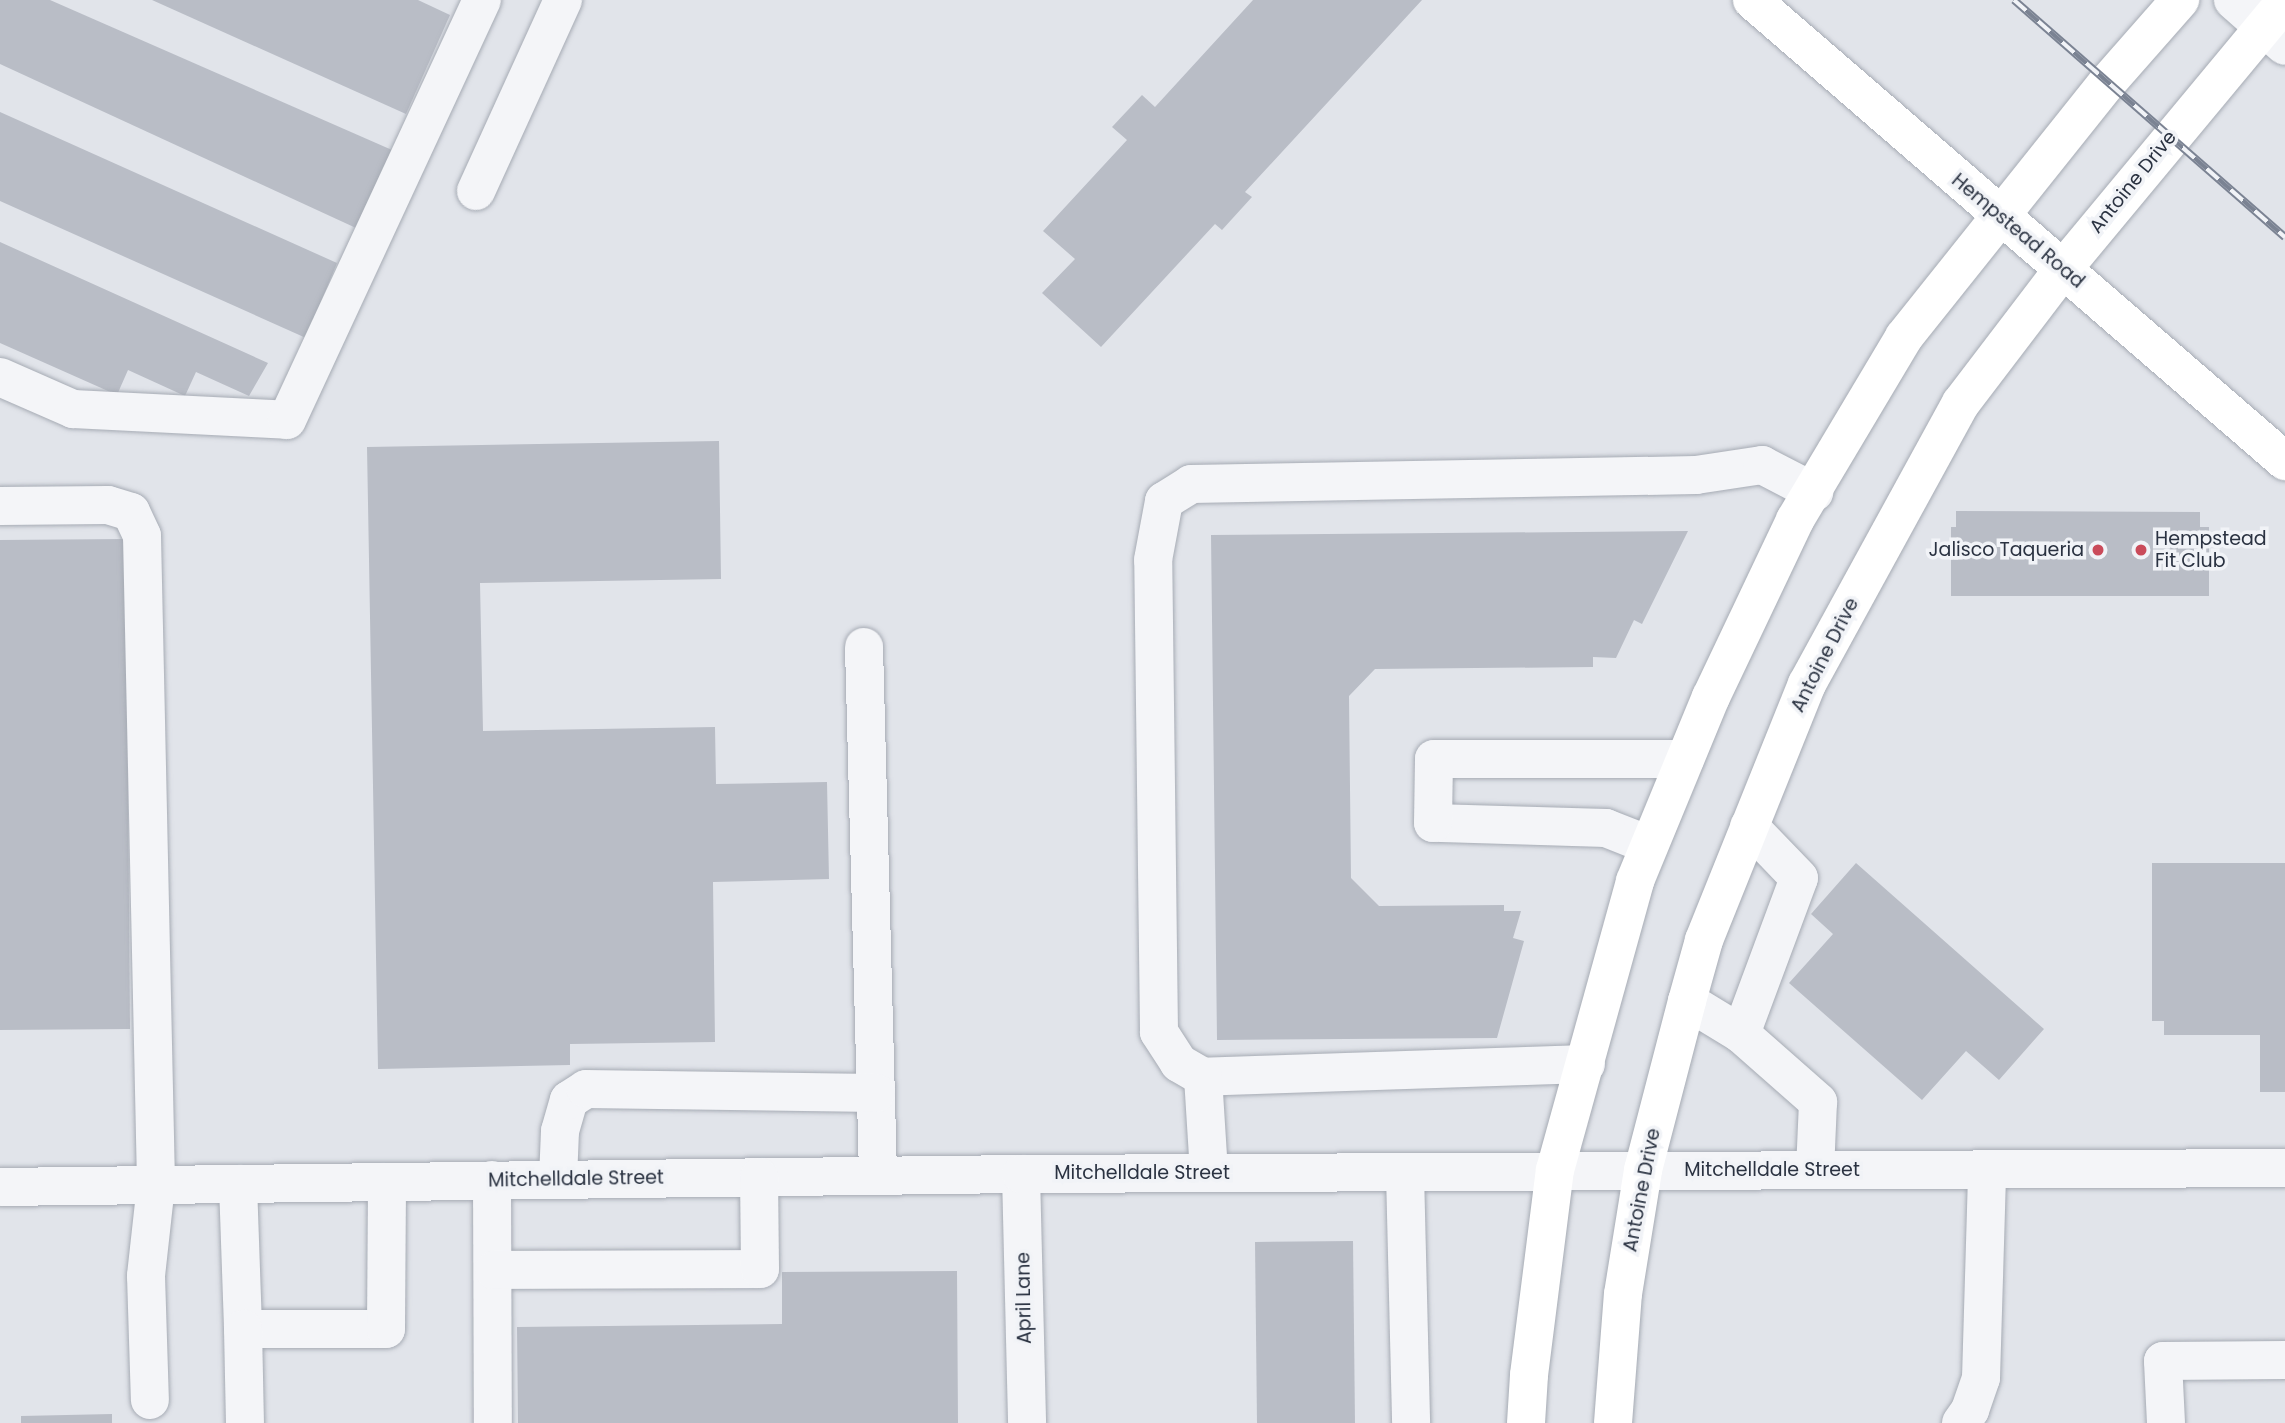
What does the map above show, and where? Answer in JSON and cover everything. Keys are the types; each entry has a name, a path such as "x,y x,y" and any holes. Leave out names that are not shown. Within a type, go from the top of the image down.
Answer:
{"main road":[{"name":"Hempstead Road","path":"1752,0 2285,461"},
{"path":"1526,1423 1529,1375 1555,1170 1634,881 1710,697 1795,520 1904,337 2107,83 2180,0"},
{"name":"Antoine Drive","path":"1613,1423 1623,1294 1643,1170 1687,1002 1704,940 1807,684 1961,403 2063,269 2278,25"}],"street":[{"path":"0,377 73,409 287,420 482,0"},
{"path":"476,191 563,0"},
{"path":"2233,0 2278,25"},
{"path":"1586,1064 1203,1077 1179,1063 1159,1032 1153,560 1164,501 1191,484 1696,475 1762,465 1814,492"},
{"path":"0,506 108,505 131,512 142,536 156,1185 146,1276 150,1400"},
{"path":"864,647 878,1175"},
{"path":"1649,845 1606,828 1433,823 1434,759 1685,759"},
{"path":"1741,1034 1799,878 1749,826"},
{"path":"1687,1002 1741,1034 1818,1102 1815,1171"},
{"path":"1203,1077 1209,1173"},
{"path":"558,1179 560,1131 569,1100 586,1090 876,1093"},
{"name":"Mitchelldale Street","path":"0,1186 878,1175 2285,1168"},
{"path":"1961,1423 1970,1410 1981,1378 1987,1170"},
{"path":"1405,1173 1411,1423"},
{"name":"April Lane","path":"1021,1174 1027,1423"},
{"path":"494,1270 761,1269 759,1177"},
{"path":"492,1180 493,1423"},
{"path":"243,1329 386,1329 387,1182"},
{"path":"238,1184 245,1423"},
{"path":"2166,1423 2163,1361 2285,1360"}],"building":[{"path":"0,0 50,0 392,150 356,228 0,64"},
{"path":"152,0 418,0 450,15 406,114"},
{"path":"1253,0 1422,0 1245,192 1252,197 1222,230 1215,224 1101,347 1042,293 1075,259 1043,231 1127,140 1112,127 1142,95 1155,107"},
{"path":"0,112 337,263 306,338 0,201"},
{"path":"0,242 268,363 249,396 196,372 185,396 128,370 117,395 0,343"},
{"path":"719,441 721,579 480,583 483,731 715,727 716,784 827,782 829,879 713,882 715,1042 570,1044 570,1065 378,1069 367,447"},
{"path":"1956,511 2200,512 2200,527 2209,527 2209,596 1951,596 1951,527 1956,527"},
{"path":"1688,531 1642,624 1634,620 1616,658 1593,657 1593,667 1375,669 1349,696 1351,878 1379,906 1504,905 1504,911 1521,911 1513,938 1524,941 1497,1038 1217,1040 1211,535"},
{"path":"126,539 130,1029 0,1030 0,540"},
{"path":"1856,863 2044,1029 1999,1080 1966,1051 1922,1100 1789,983 1833,934 1811,914"},
{"path":"2152,863 2285,863 2285,1092 2260,1092 2260,1035 2164,1035 2164,1021 2152,1021"},
{"path":"1353,1241 1355,1423 1257,1423 1255,1242"},
{"path":"957,1271 958,1423 518,1423 517,1327 782,1324 782,1272"},
{"path":"112,1414 112,1423 21,1423 21,1416"}],"railway":[{"path":"2014,0 2285,237"}],"place":[{"name":"Jalisco Taqueria","path":"2098,550"},
{"name":"Hempstead Fit Club","path":"2141,550"}]}
